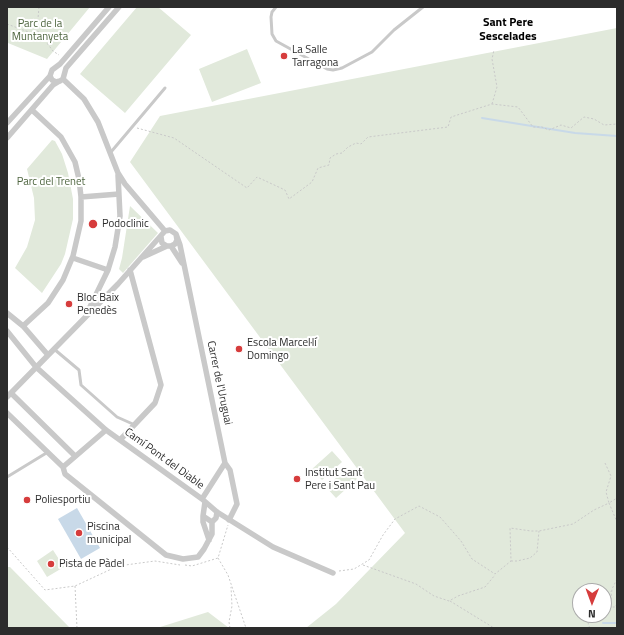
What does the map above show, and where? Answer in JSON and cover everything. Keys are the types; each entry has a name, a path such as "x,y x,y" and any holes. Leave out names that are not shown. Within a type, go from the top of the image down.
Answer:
{"street":[{"path":"7,123 50,76 52,70 56,68 109,7"},
{"path":"7,138 53,85 62,78 66,68 119,7"},
{"path":"56,68 62,70 62,78 84,99 98,122 118,173 125,184 165,231"},
{"path":"50,76 52,80 62,78"},
{"path":"23,326 48,303 63,280 73,258 81,221 81,197 75,162 61,137 32,110"},
{"path":"85,316 108,270 118,232 120,216 118,173"},
{"path":"81,197 119,194"},
{"path":"141,258 175,244 177,240 176,234 170,230 165,231"},
{"path":"76,456 9,395 130,270 165,231"},
{"name":"Carrer de l'Uruguai","path":"176,234 180,245 225,463 230,470 237,504 229,520"},
{"path":"161,237 162,243 169,246 184,265"},
{"path":"73,258 108,270"},
{"path":"120,440 155,403 161,385 130,270"},
{"path":"7,313 23,326 48,354"},
{"name":"Camí Pont del Diable","path":"7,331 9,339 36,367 106,430 229,520 273,547 333,572"},
{"path":"7,413 63,467 65,474 166,555 183,559 198,557 212,534 212,522 216,518 217,512"},
{"path":"63,467 106,430"},
{"path":"209,540 203,522 203,500 225,463"},
{"path":"203,516 212,522"}],"lane":[{"path":"275,8 271,17 271,25 273,37 276,41 327,69 333,70 342,68 372,52 394,30 423,7"},
{"path":"111,152 165,88"},
{"path":"54,349 79,370 81,385 117,417 134,424"},
{"path":"7,476 48,452"}],"path":[{"path":"39,7 37,30 53,51 64,59"},
{"path":"7,24 43,38"},
{"path":"492,104 497,87 492,59 494,50"},
{"path":"133,127 174,138 248,188 257,177 285,190 289,199 312,182 318,168 329,165 330,158 336,154 342,154 348,147 356,143 361,144 368,137 448,127 451,117 492,104 518,108 533,128 542,127 549,130 561,125 571,128 584,117 594,118 604,125 617,124"},
{"path":"605,463 611,476 606,492 617,522"},
{"path":"511,560 510,528 539,531 573,524 594,510 617,498"},
{"path":"333,572 354,569 369,560 383,535 395,519 419,506 440,516 461,541 472,560 495,574"},
{"path":"229,520 218,558 228,575 246,628"},
{"path":"511,560 517,561 530,558 537,552 539,531"},
{"path":"7,547 45,590 75,586 118,566 155,561 192,566 218,558"},
{"path":"449,601 458,596 485,587 495,574 511,560"},
{"path":"362,564 416,584 434,596 449,601 494,628"},
{"path":"612,589 617,579"},
{"path":"230,628 229,622 232,606 231,584"},
{"path":"75,586 77,628"}],"green space":[{"name":"Parc de la Muntanyeta","path":"7,7 90,7 47,59 8,43 7,44"},
{"path":"137,7 158,7 191,35 125,113 80,74"},
{"path":"617,28 617,628 306,628 336,604 405,533 130,162 160,116"},
{"path":"247,49 261,83 212,102 199,69"},
{"name":"Parc del Trenet","path":"52,140 55,141 62,154 68,173 73,199 73,219 65,254 61,264 42,293 15,268 27,247 35,220 34,198 27,169"},
{"path":"130,206 158,233 123,273 119,269"},
{"path":"332,451 342,462 322,480 312,469"},
{"path":"347,468 357,479 336,498 326,487"},
{"name":"Pista de Pàdel","path":"53,550 64,567 47,577 37,561"},
{"path":"7,567 10,567 70,628 7,628"},
{"path":"208,612 229,628 157,628"}],"water":[{"name":"Piscina municipal","path":"77,508 100,548 81,559 58,519"}],"waterway":[{"path":"482,118 575,133 617,136"},
{"path":"612,623 617,623"}],"place":[{"name":"La Salle Tarragona","path":"284,56"},
{"name":"Podoclinic","path":"93,224"},
{"name":"Bloc Baix Penedès","path":"69,304"},
{"name":"Escola Marcel·lí Domingo","path":"239,349"},
{"name":"Institut Sant Pere i Sant Pau","path":"297,479"},
{"name":"Poliesportiu","path":"27,500"},
{"name":"Piscina municipal","path":"79,533"},
{"name":"Pista de Pàdel","path":"51,564"}],"district":[{"name":"Sant Pere Sescelades","path":"508,30"}]}
